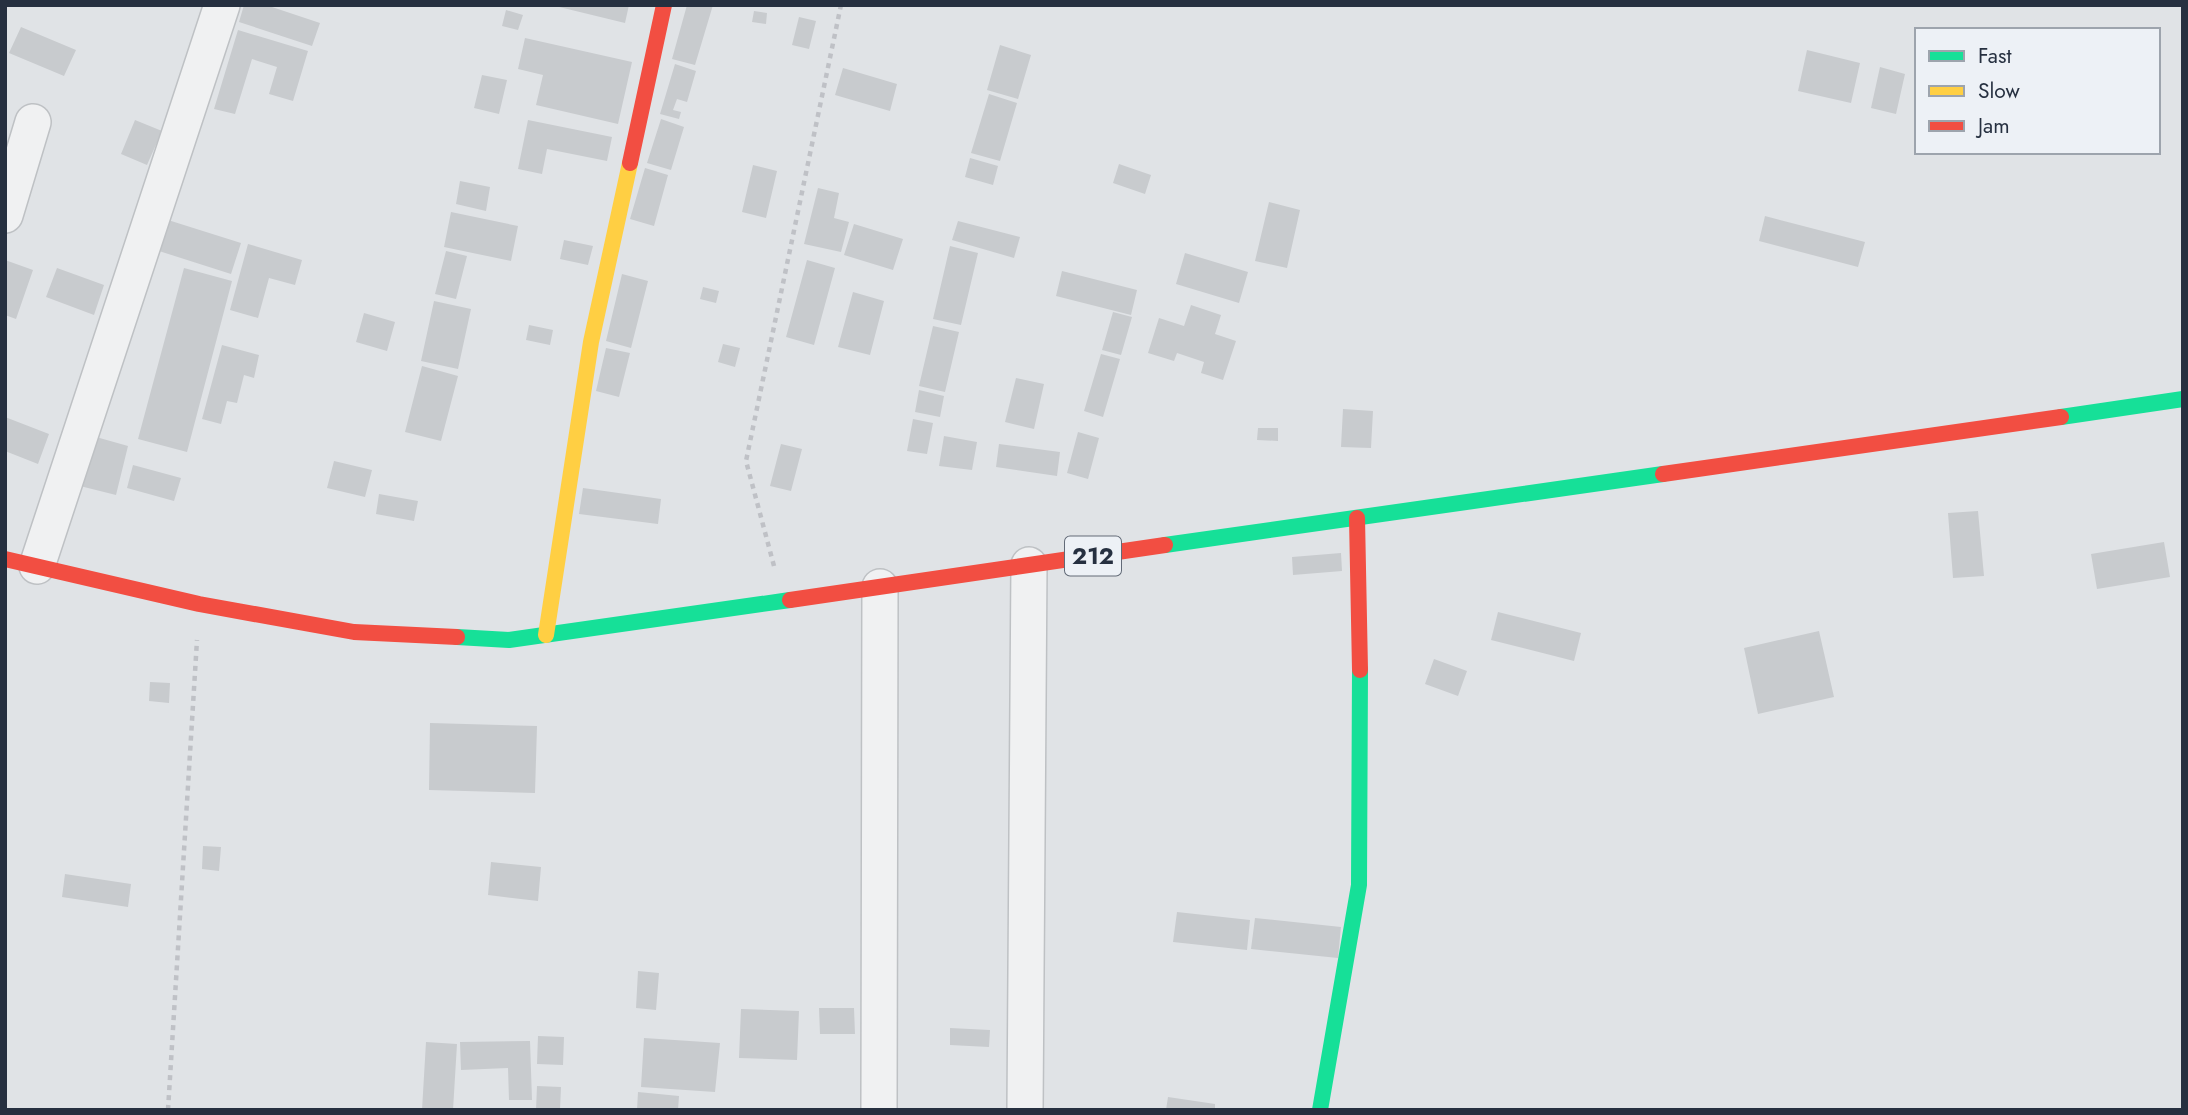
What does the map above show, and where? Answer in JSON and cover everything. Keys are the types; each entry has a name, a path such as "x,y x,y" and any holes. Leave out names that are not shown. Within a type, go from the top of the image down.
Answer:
{"main road":[{"path":"546,635 591,342 664,5"},
{"name":"212","path":"21,562 199,604 354,632 509,640 2183,399"},
{"path":"1320,1110 1359,885 1360,609 1357,518"}],"street":[{"path":"21,562 222,5"},
{"path":"5,215 33,122"},
{"path":"1025,1110 1029,565"},
{"path":"879,1110 880,587"}],"path":[{"path":"783,601 746,461 841,5"},
{"path":"168,1110 199,604"}],"building":[{"path":"244,5 266,5 320,23 312,46 239,22"},
{"path":"551,5 629,5 625,23"},
{"path":"687,5 713,5 695,65 672,59"},
{"path":"506,10 523,15 518,30 502,26"},
{"path":"754,11 767,13 766,24 752,22"},
{"path":"799,17 816,21 809,49 792,45"},
{"path":"21,27 76,50 64,76 9,53"},
{"path":"238,30 308,51 293,101 269,94 277,67 252,59 235,114 214,109"},
{"path":"525,38 632,62 618,124 536,105 543,75 518,69"},
{"path":"1000,45 1031,55 1018,99 987,90"},
{"path":"1807,50 1860,63 1851,103 1798,91"},
{"path":"675,64 696,71 687,102 677,99 673,110 681,112 679,119 660,114"},
{"path":"1880,67 1905,74 1896,114 1871,108"},
{"path":"843,68 897,84 890,111 835,95"},
{"path":"482,75 507,80 499,114 474,108"},
{"path":"989,94 1017,103 1000,161 971,153"},
{"path":"661,119 684,127 671,170 647,163"},
{"path":"135,120 162,131 147,165 121,154"},
{"path":"528,120 612,137 607,161 547,149 542,174 518,169"},
{"path":"970,158 998,166 993,185 965,177"},
{"path":"1119,164 1151,175 1145,194 1113,183"},
{"path":"753,165 777,171 766,218 742,212"},
{"path":"645,168 668,175 654,226 630,219"},
{"path":"460,181 490,187 486,211 456,204"},
{"path":"818,188 839,193 834,218 849,222 841,252 804,244"},
{"path":"1269,202 1300,210 1287,268 1255,261"},
{"path":"451,212 518,226 511,261 444,247"},
{"path":"1765,216 1865,242 1858,267 1759,241"},
{"path":"168,220 241,243 231,274 159,251"},
{"path":"958,221 1020,237 1014,258 952,240"},
{"path":"854,224 903,239 893,270 844,255"},
{"path":"564,240 593,246 588,265 560,259"},
{"path":"248,244 302,260 295,285 269,278 258,318 230,310"},
{"path":"950,246 978,253 961,325 933,319"},
{"path":"446,251 467,256 456,299 435,294"},
{"path":"1185,253 1248,272 1239,303 1176,284"},
{"path":"5,260 33,270 16,319 5,315"},
{"path":"807,260 835,268 814,345 786,337"},
{"path":"57,268 104,285 94,315 46,297"},
{"path":"184,268 232,281 187,452 138,439"},
{"path":"1062,271 1137,290 1131,315 1056,296"},
{"path":"622,274 648,281 631,348 606,341"},
{"path":"703,287 719,291 716,303 700,299"},
{"path":"853,292 884,301 870,355 838,347"},
{"path":"434,301 471,309 458,369 421,361"},
{"path":"1191,305 1221,315 1215,334 1236,341 1223,380 1201,373 1204,362 1177,353 1174,361 1148,353 1159,318 1184,326"},
{"path":"1113,312 1132,317 1121,355 1102,350"},
{"path":"364,313 395,322 387,351 356,342"},
{"path":"529,325 553,330 550,345 526,340"},
{"path":"933,326 959,332 945,392 919,386"},
{"path":"723,344 740,348 735,367 718,362"},
{"path":"222,345 259,355 254,378 244,375 237,403 227,401 221,424 202,419"},
{"path":"606,348 630,353 619,397 596,391"},
{"path":"1101,354 1120,359 1103,417 1084,411"},
{"path":"422,366 458,376 441,441 405,432"},
{"path":"1016,378 1044,384 1034,429 1005,422"},
{"path":"919,390 944,396 940,417 915,412"},
{"path":"1343,409 1373,411 1371,448 1341,447"},
{"path":"5,417 49,434 38,464 5,451"},
{"path":"913,419 933,423 927,454 907,451"},
{"path":"1258,428 1278,428 1278,441 1257,440"},
{"path":"1078,432 1099,438 1088,479 1067,473"},
{"path":"89,435 128,446 116,495 76,485"},
{"path":"944,436 977,442 972,470 939,466"},
{"path":"781,444 802,449 791,491 770,486"},
{"path":"999,444 1060,452 1057,476 996,467"},
{"path":"334,461 372,470 365,497 327,488"},
{"path":"133,465 181,478 174,501 127,488"},
{"path":"583,488 661,499 658,524 579,514"},
{"path":"379,494 418,501 414,521 376,514"},
{"path":"1978,511 1984,576 1953,578 1948,513"},
{"path":"2164,542 2170,577 2097,589 2091,554"},
{"path":"1341,553 1342,571 1293,575 1292,557"},
{"path":"1498,612 1581,633 1574,661 1491,640"},
{"path":"1819,631 1834,697 1758,714 1744,648"},
{"path":"1434,659 1467,671 1458,696 1425,684"},
{"path":"150,682 170,683 169,703 149,701"},
{"path":"430,723 537,726 535,793 429,790"},
{"path":"203,846 221,847 219,871 202,869"},
{"path":"491,862 541,867 538,901 488,895"},
{"path":"65,874 131,884 128,907 62,897"},
{"path":"1177,912 1250,920 1247,950 1173,942"},
{"path":"1255,918 1341,927 1338,958 1251,949"},
{"path":"638,971 659,973 656,1010 636,1008"},
{"path":"819,1008 854,1008 855,1034 820,1034"},
{"path":"741,1009 799,1011 797,1060 739,1058"},
{"path":"950,1028 990,1030 989,1047 950,1045"},
{"path":"538,1036 564,1037 563,1065 537,1064"},
{"path":"644,1038 720,1043 715,1092 641,1087"},
{"path":"530,1041 532,1100 509,1100 508,1068 461,1070 460,1042"},
{"path":"426,1042 457,1044 453,1110 422,1110"},
{"path":"537,1086 561,1087 560,1110 536,1110"},
{"path":"638,1092 679,1096 678,1110 637,1110"},
{"path":"1168,1097 1215,1104 1215,1110 1166,1110"}],"traffic: fast":[{"path":"2061,417 2183,399"},
{"path":"1165,545 1663,474"},
{"path":"457,637 509,640 790,600"},
{"path":"1320,1110 1359,885 1360,670"}],"traffic: slow":[{"path":"546,635 591,342 630,163"}],"traffic: jam":[{"path":"630,163 664,5"},
{"path":"1663,474 2061,417"},
{"path":"1357,518 1360,670"},
{"path":"790,600 1165,545"},
{"path":"5,559 199,604 354,632 457,637"}]}
